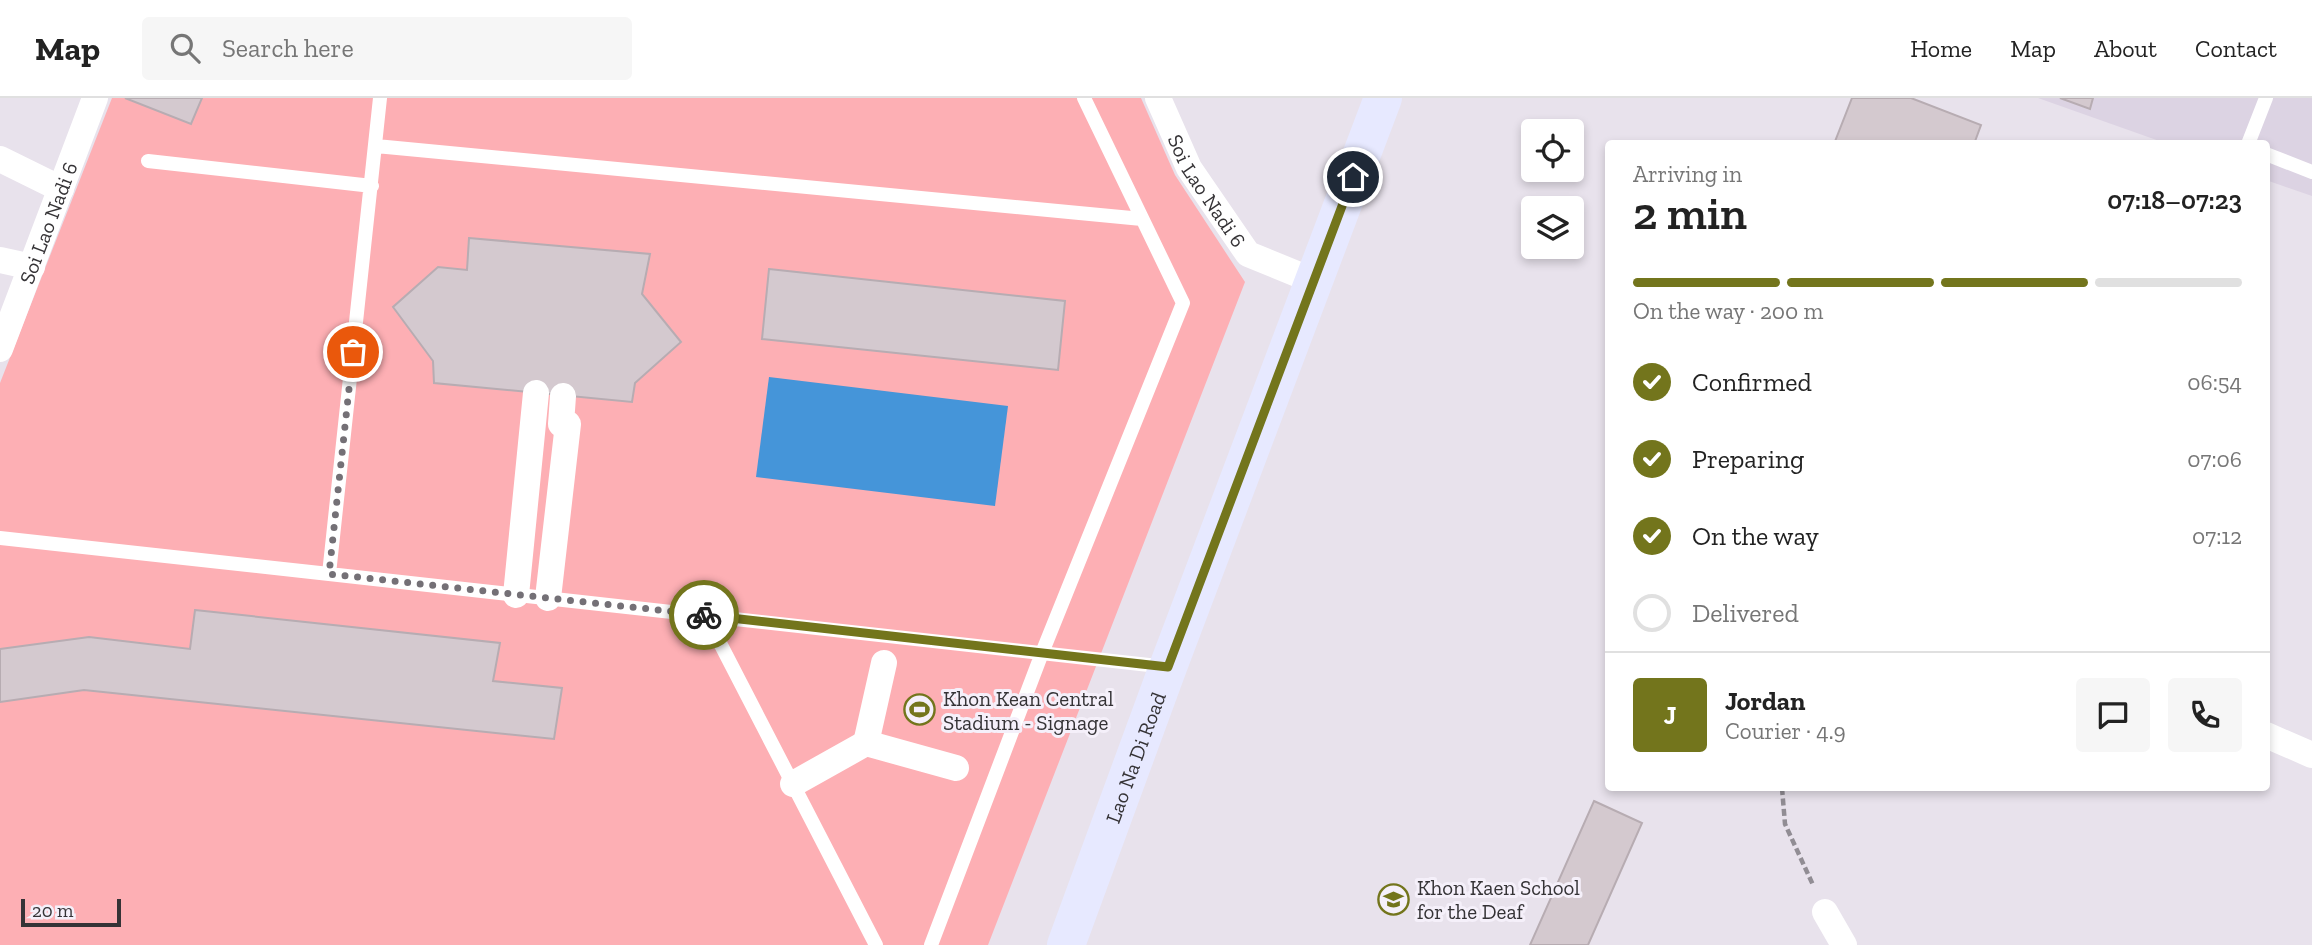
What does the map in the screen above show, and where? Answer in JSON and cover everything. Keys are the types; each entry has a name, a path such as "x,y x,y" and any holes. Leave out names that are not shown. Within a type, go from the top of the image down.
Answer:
{"main road":[{"name":"Lao Na Di Road","path":"1066,945 1382,98"}],"street":[{"name":"Soi Lao Nadi 6","path":"0,349 95,98"},
{"name":"Soi Lao Nadi 6","path":"1158,98 1189,168 1248,254 1314,281"},
{"path":"0,159 61,188"},
{"path":"0,260 32,267"},
{"path":"516,595 536,393"},
{"path":"548,598 568,424 561,424 563,396"},
{"path":"866,743 884,663"},
{"path":"2270,737 2312,755"},
{"path":"793,784 866,743 956,768"},
{"path":"1825,912 1844,945"}],"lane":[{"path":"329,574 380,98"},
{"path":"931,945 1042,653 1184,303 1084,98"},
{"path":"2250,140 2266,98"},
{"path":"376,146 1142,219"},
{"path":"2270,156 2312,172"},
{"path":"148,161 372,186"},
{"path":"0,538 1168,667"},
{"path":"706,616 876,945"}],"path":[{"path":"1782,791 1785,824 1825,912"}],"shaded area":[{"path":"112,98 1141,98 1175,175 1245,282 988,945 0,945 0,383"},
{"path":"2038,98 2312,98 2312,196 2270,181 2270,140 2157,140"}],"water":[{"path":"769,377 1008,406 995,506 756,477"}],"building":[{"path":"125,98 202,98 191,124"},
{"path":"1852,98 1911,98 1981,125 1975,140 1836,140"},
{"path":"2060,98 2093,98 2090,109"},
{"path":"469,238 650,254 642,294 681,342 635,383 632,402 434,383 433,361 393,307 438,267 467,270"},
{"path":"769,269 1065,301 1058,370 762,339"},
{"path":"195,610 500,643 493,681 562,688 554,739 84,690 0,702 0,649 89,637 190,649"},
{"path":"1594,801 1642,823 1588,945 1530,945"}],"way so far":[{"path":"353,352 329,574 704,615"}],"place":[{"name":"Khon Kean Central Stadium - Signage","path":"920,710"},
{"name":"Khon Kaen School for the Deaf","path":"1394,899"}],"route":[{"path":"704,615 1168,667 1353,177"}]}
